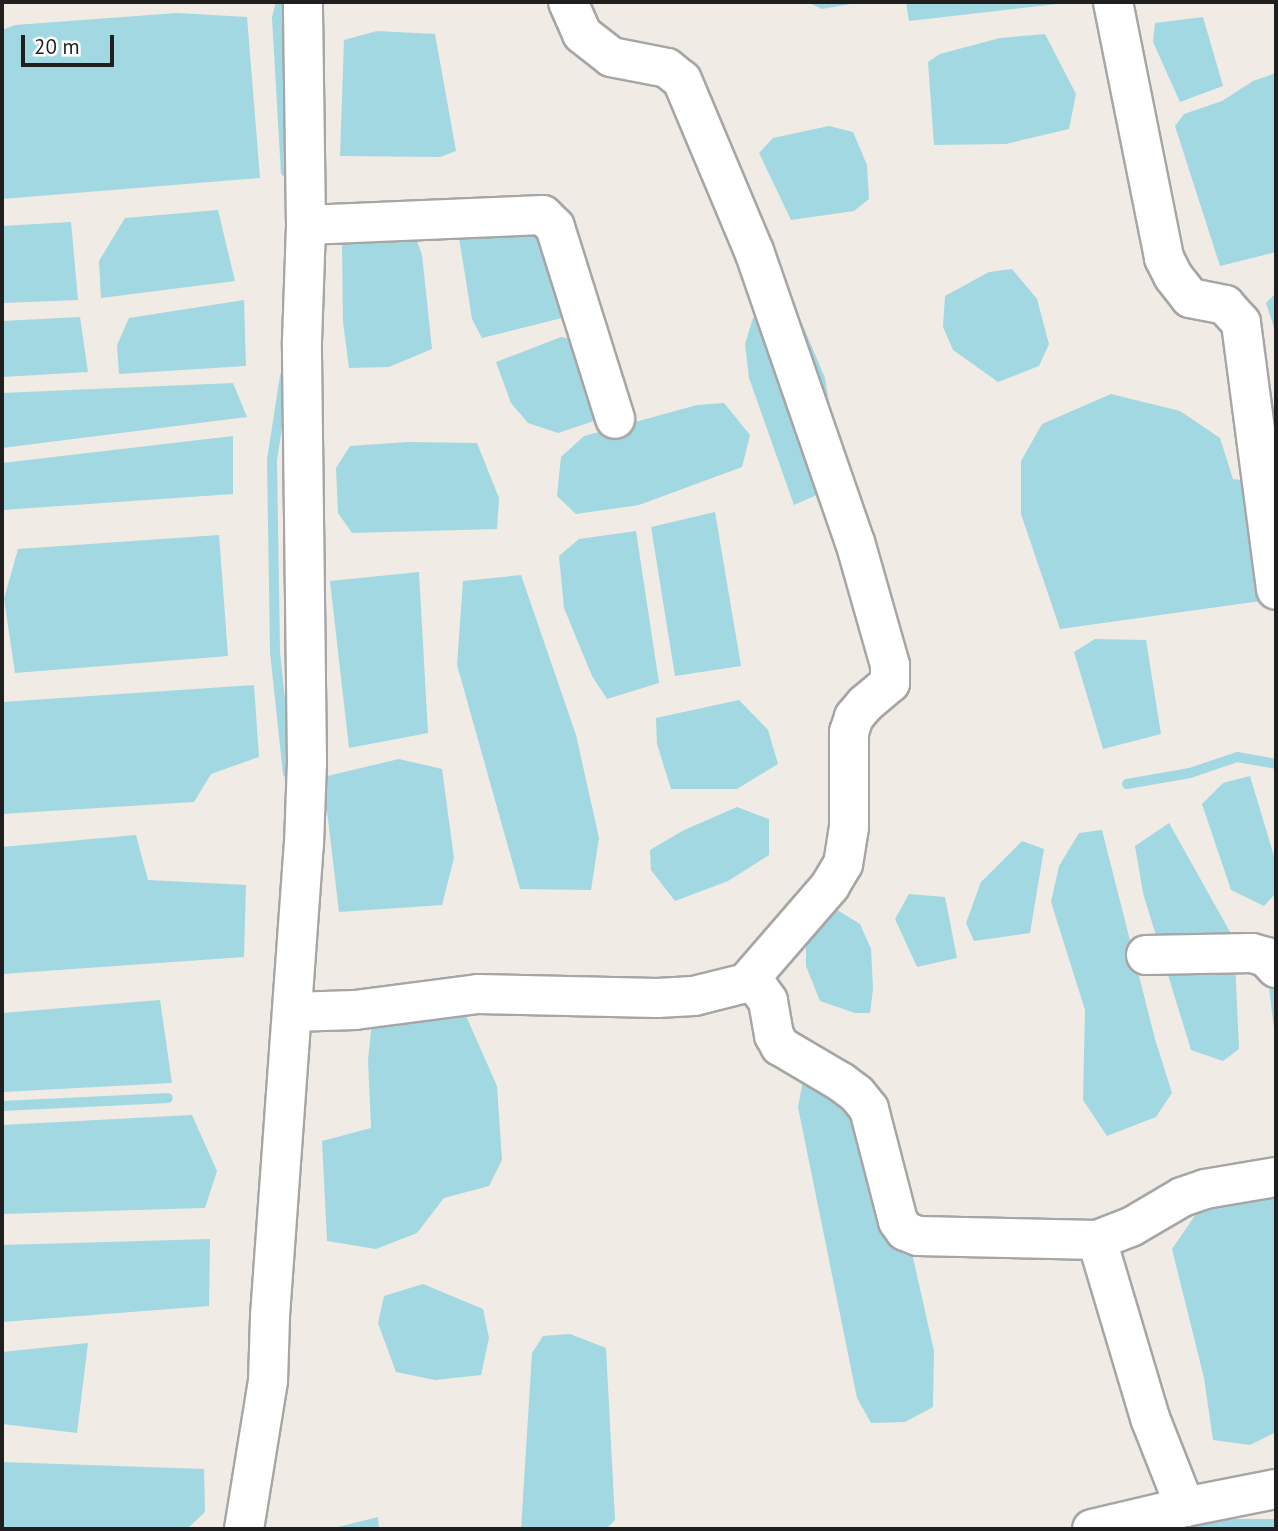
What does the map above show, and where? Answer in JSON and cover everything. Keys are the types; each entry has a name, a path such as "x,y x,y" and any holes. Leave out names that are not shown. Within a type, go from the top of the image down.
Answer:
{"street":[{"path":"244,1529 268,1381 307,763 302,491 302,341 306,225 303,2"},
{"path":"292,1012 355,1010 478,994 657,998 694,996 746,982 830,886 843,864 849,827 849,732 864,704 890,682 890,665 855,542 759,265 682,79 667,68 611,57 582,34 568,2"},
{"path":"1113,2 1164,258 1173,276 1190,298 1225,305 1241,323 1276,590"},
{"path":"306,225 543,215 555,228 615,419"},
{"path":"1146,955 1252,953 1266,957 1276,968"},
{"path":"746,982 758,987 768,1001 774,1035 780,1046 858,1094 869,1109 898,1221 905,1231 918,1237 1097,1240 1131,1227 1182,1197 1205,1189 1276,1177"},
{"path":"1097,1240 1150,1418 1185,1507"},
{"path":"1092,1529 1276,1489"}],"water":[{"path":"807,2 862,2 822,9"},
{"path":"906,2 1074,2 909,21"},
{"path":"177,13 247,17 260,178 2,199 2,30 15,25"},
{"path":"1203,17 1223,86 1180,102 1153,42 1155,23"},
{"path":"377,31 435,34 456,151 440,157 340,156 344,40"},
{"path":"1045,34 1076,94 1069,129 1006,144 934,145 928,62 940,54 1000,38"},
{"path":"1276,73 1276,252 1220,266 1175,126 1184,114 1222,101 1253,81"},
{"path":"829,126 853,132 867,165 869,199 854,211 791,220 759,153 773,138"},
{"path":"218,210 235,281 101,298 99,261 125,218"},
{"path":"559,218 566,317 482,338 472,319 458,231"},
{"path":"71,222 78,300 2,303 2,226"},
{"path":"413,230 422,255 432,349 389,367 349,368 343,322 342,241"},
{"path":"1012,269 1037,299 1049,344 1039,366 998,382 953,350 943,327 945,296 989,272"},
{"path":"1276,293 1276,334 1266,303"},
{"path":"244,300 246,366 119,374 117,345 129,318"},
{"path":"785,308 798,314 825,378 839,464 828,490 794,505 749,378 745,344 753,318"},
{"path":"80,317 88,372 2,377 2,321"},
{"path":"561,337 596,344 606,417 558,433 528,423 511,403 496,362"},
{"path":"233,383 247,417 2,448 2,393"},
{"path":"1111,394 1180,411 1220,438 1233,479 1276,484 1268,600 1060,629 1021,514 1021,461 1042,424"},
{"path":"724,403 750,435 742,467 639,505 576,514 557,496 561,457 584,436 697,405"},
{"path":"233,436 233,494 2,510 2,463"},
{"path":"407,442 477,443 499,498 497,529 352,533 338,513 336,468 350,446"},
{"path":"715,512 741,666 675,676 651,527"},
{"path":"636,531 659,683 607,699 592,676 564,608 559,556 579,539"},
{"path":"219,535 228,656 15,673 4,599 18,549"},
{"path":"419,572 428,733 349,748 330,581"},
{"path":"521,575 576,735 599,838 591,890 520,889 457,665 463,581"},
{"path":"1095,639 1146,640 1161,734 1103,749 1074,652"},
{"path":"254,685 259,757 211,774 194,802 2,814 2,702"},
{"path":"739,700 768,730 778,764 737,789 671,789 657,744 656,718"},
{"path":"399,759 442,769 454,858 442,905 339,912 323,777"},
{"path":"1250,776 1276,863 1276,893 1264,906 1231,890 1202,804 1223,783"},
{"path":"737,807 769,819 769,855 728,881 675,901 651,870 650,850 684,830"},
{"path":"1169,823 1234,939 1239,1049 1223,1061 1191,1050 1143,893 1135,846"},
{"path":"1102,830 1155,1039 1172,1093 1156,1117 1107,1136 1083,1100 1085,1010 1051,902 1059,866 1079,833"},
{"path":"136,835 148,880 246,885 244,957 2,974 2,847"},
{"path":"1022,841 1044,849 1030,933 974,941 966,923 981,882"},
{"path":"909,894 945,897 957,958 917,967 895,919"},
{"path":"834,908 860,924 871,949 873,989 870,1013 855,1013 820,1001 806,966 806,920"},
{"path":"1276,977 1276,1046 1268,979"},
{"path":"160,1000 172,1083 2,1092 2,1013"},
{"path":"459,1000 497,1086 502,1160 489,1186 444,1198 417,1233 376,1249 327,1241 322,1141 371,1128 368,1060 372,1022"},
{"path":"827,1062 874,1084 934,1351 933,1407 905,1422 871,1423 857,1398 798,1107 805,1071"},
{"path":"192,1115 217,1171 205,1208 2,1214 2,1125"},
{"path":"1276,1186 1276,1432 1250,1445 1213,1440 1204,1378 1172,1249 1196,1214"},
{"path":"210,1239 209,1306 2,1322 2,1245"},
{"path":"423,1284 483,1309 489,1338 481,1375 435,1380 396,1372 378,1323 384,1296"},
{"path":"570,1334 606,1348 615,1520 606,1529 521,1529 532,1353 543,1336"},
{"path":"88,1343 77,1433 2,1424 2,1352"},
{"path":"2,1462 204,1469 205,1512 187,1529 2,1529"},
{"path":"378,1517 379,1529 330,1529"},
{"path":"1234,1519 1276,1519 1276,1529 1132,1529"}],"waterway":[{"path":"281,2 277,18 286,172"},
{"path":"285,376 272,460 275,652 288,773"},
{"path":"1127,784 1190,773 1237,757 1276,764"},
{"path":"2,1106 168,1098"}]}
